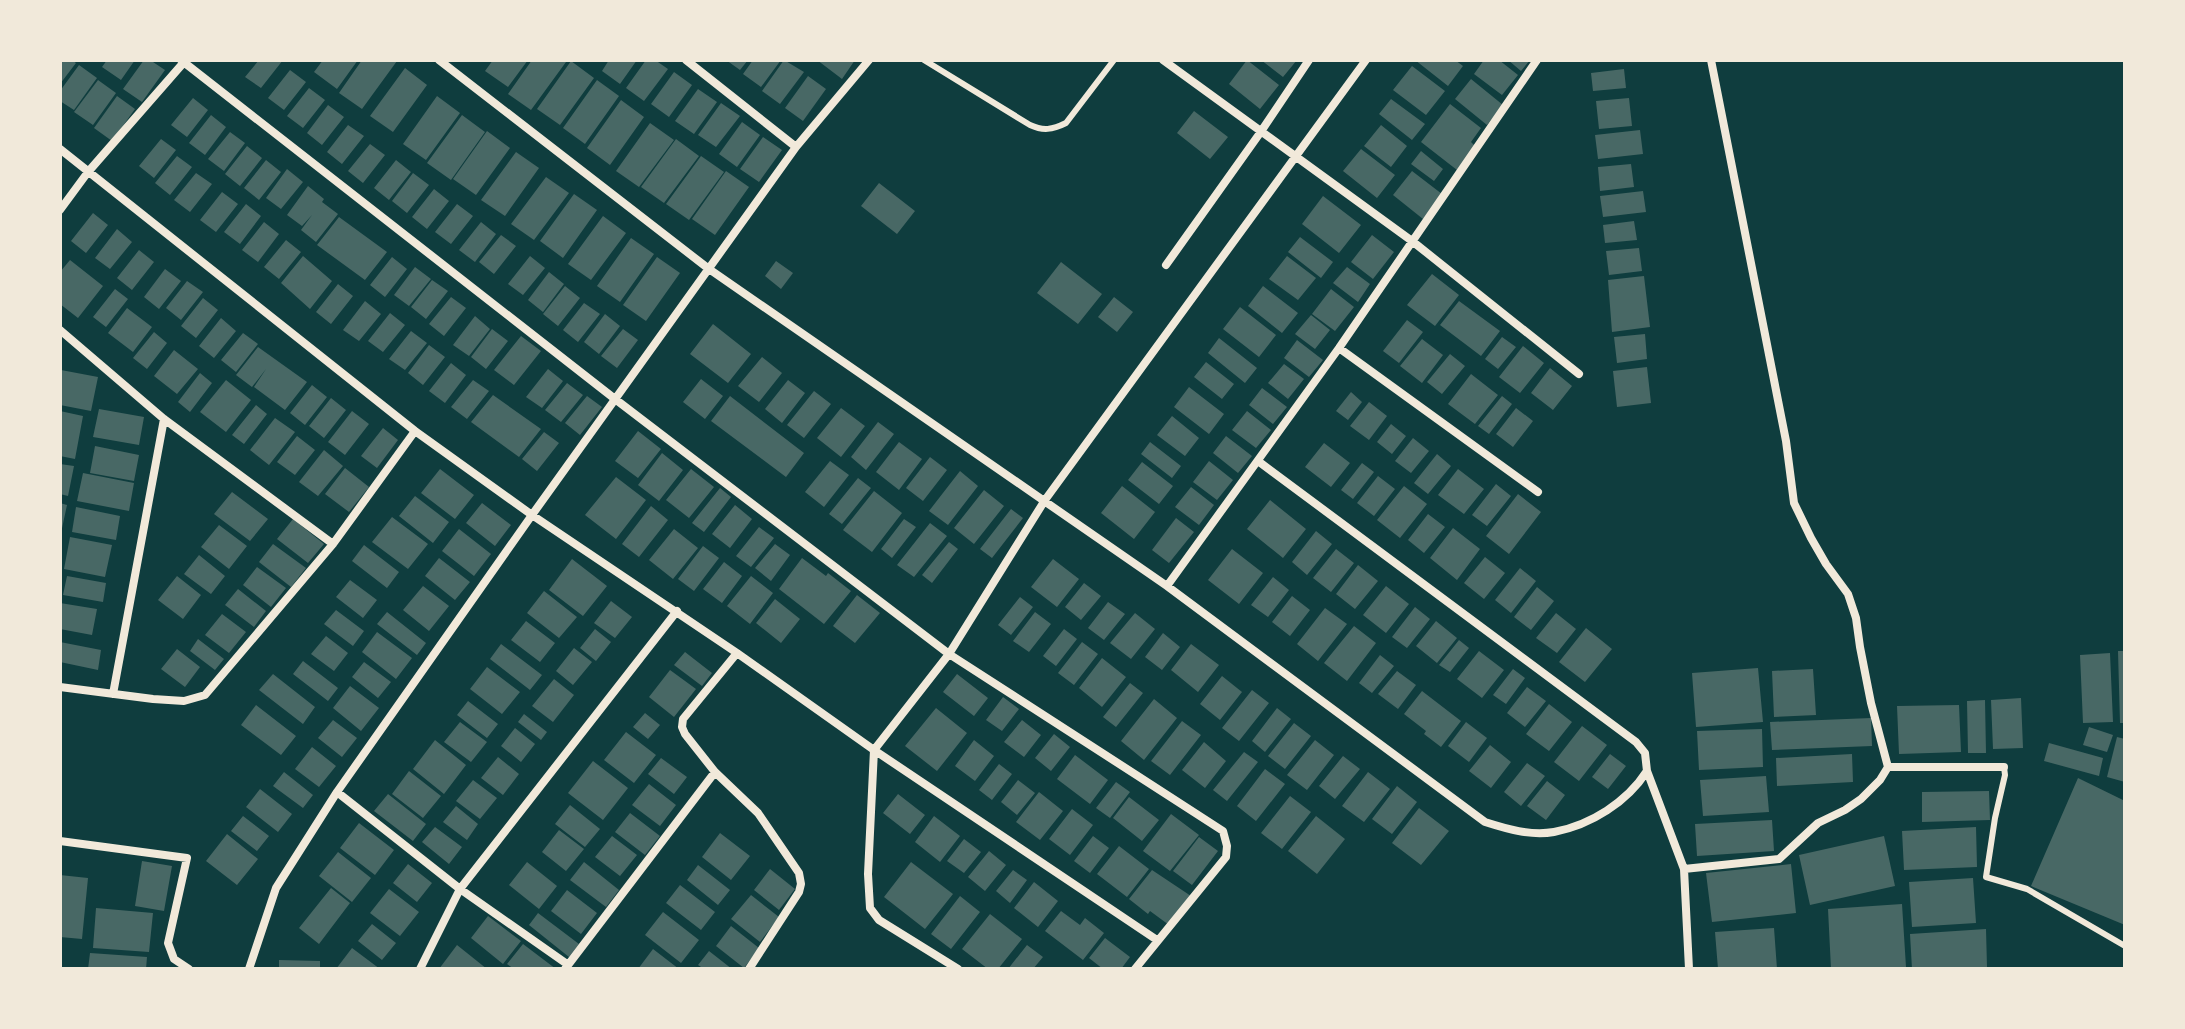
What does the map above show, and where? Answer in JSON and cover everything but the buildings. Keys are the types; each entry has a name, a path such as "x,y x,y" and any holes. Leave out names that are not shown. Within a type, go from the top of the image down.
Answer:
{"street":[{"path":"439,60 709,269 1167,586 1485,822 1511,831 1553,832 1593,819 1635,789 1647,771"},
{"path":"686,60 796,147"},
{"path":"249,969 276,888 337,792 796,147 869,60"},
{"path":"1163,60 1412,241 1579,374"},
{"path":"1166,265 1309,60"},
{"path":"958,969 879,920 870,908 868,874 874,750 949,654 1045,500 1366,60"},
{"path":"1167,586 1339,348 1537,60"},
{"path":"1684,869 1779,859 1818,823 1861,799 1888,767 1848,594 1826,564 1794,503 1786,441 1711,60"},
{"path":"60,210 88,172 184,61 615,399 949,654 1223,831 1226,857 1135,969"},
{"path":"60,149 415,431 874,750 1157,940"},
{"path":"60,330 164,419 333,544"},
{"path":"1339,348 1538,492"},
{"path":"113,694 164,419"},
{"path":"60,687 184,701 205,695 333,544 415,431"},
{"path":"1258,461 1636,742 1645,753 1647,771 1684,869 1689,969"},
{"path":"420,969 460,889 677,611"},
{"path":"737,653 683,719 682,727 715,772 758,813 799,873 799,892 749,969"},
{"path":"1888,767 2004,767"},
{"path":"337,792 566,967 715,772"},
{"path":"60,841 187,858 168,943 174,959 189,969"}],"lane":[{"path":"924,60 1041,130 1055,129 1066,123 1114,60"},
{"path":"2004,767 1986,877 2027,889 2125,946"}]}
